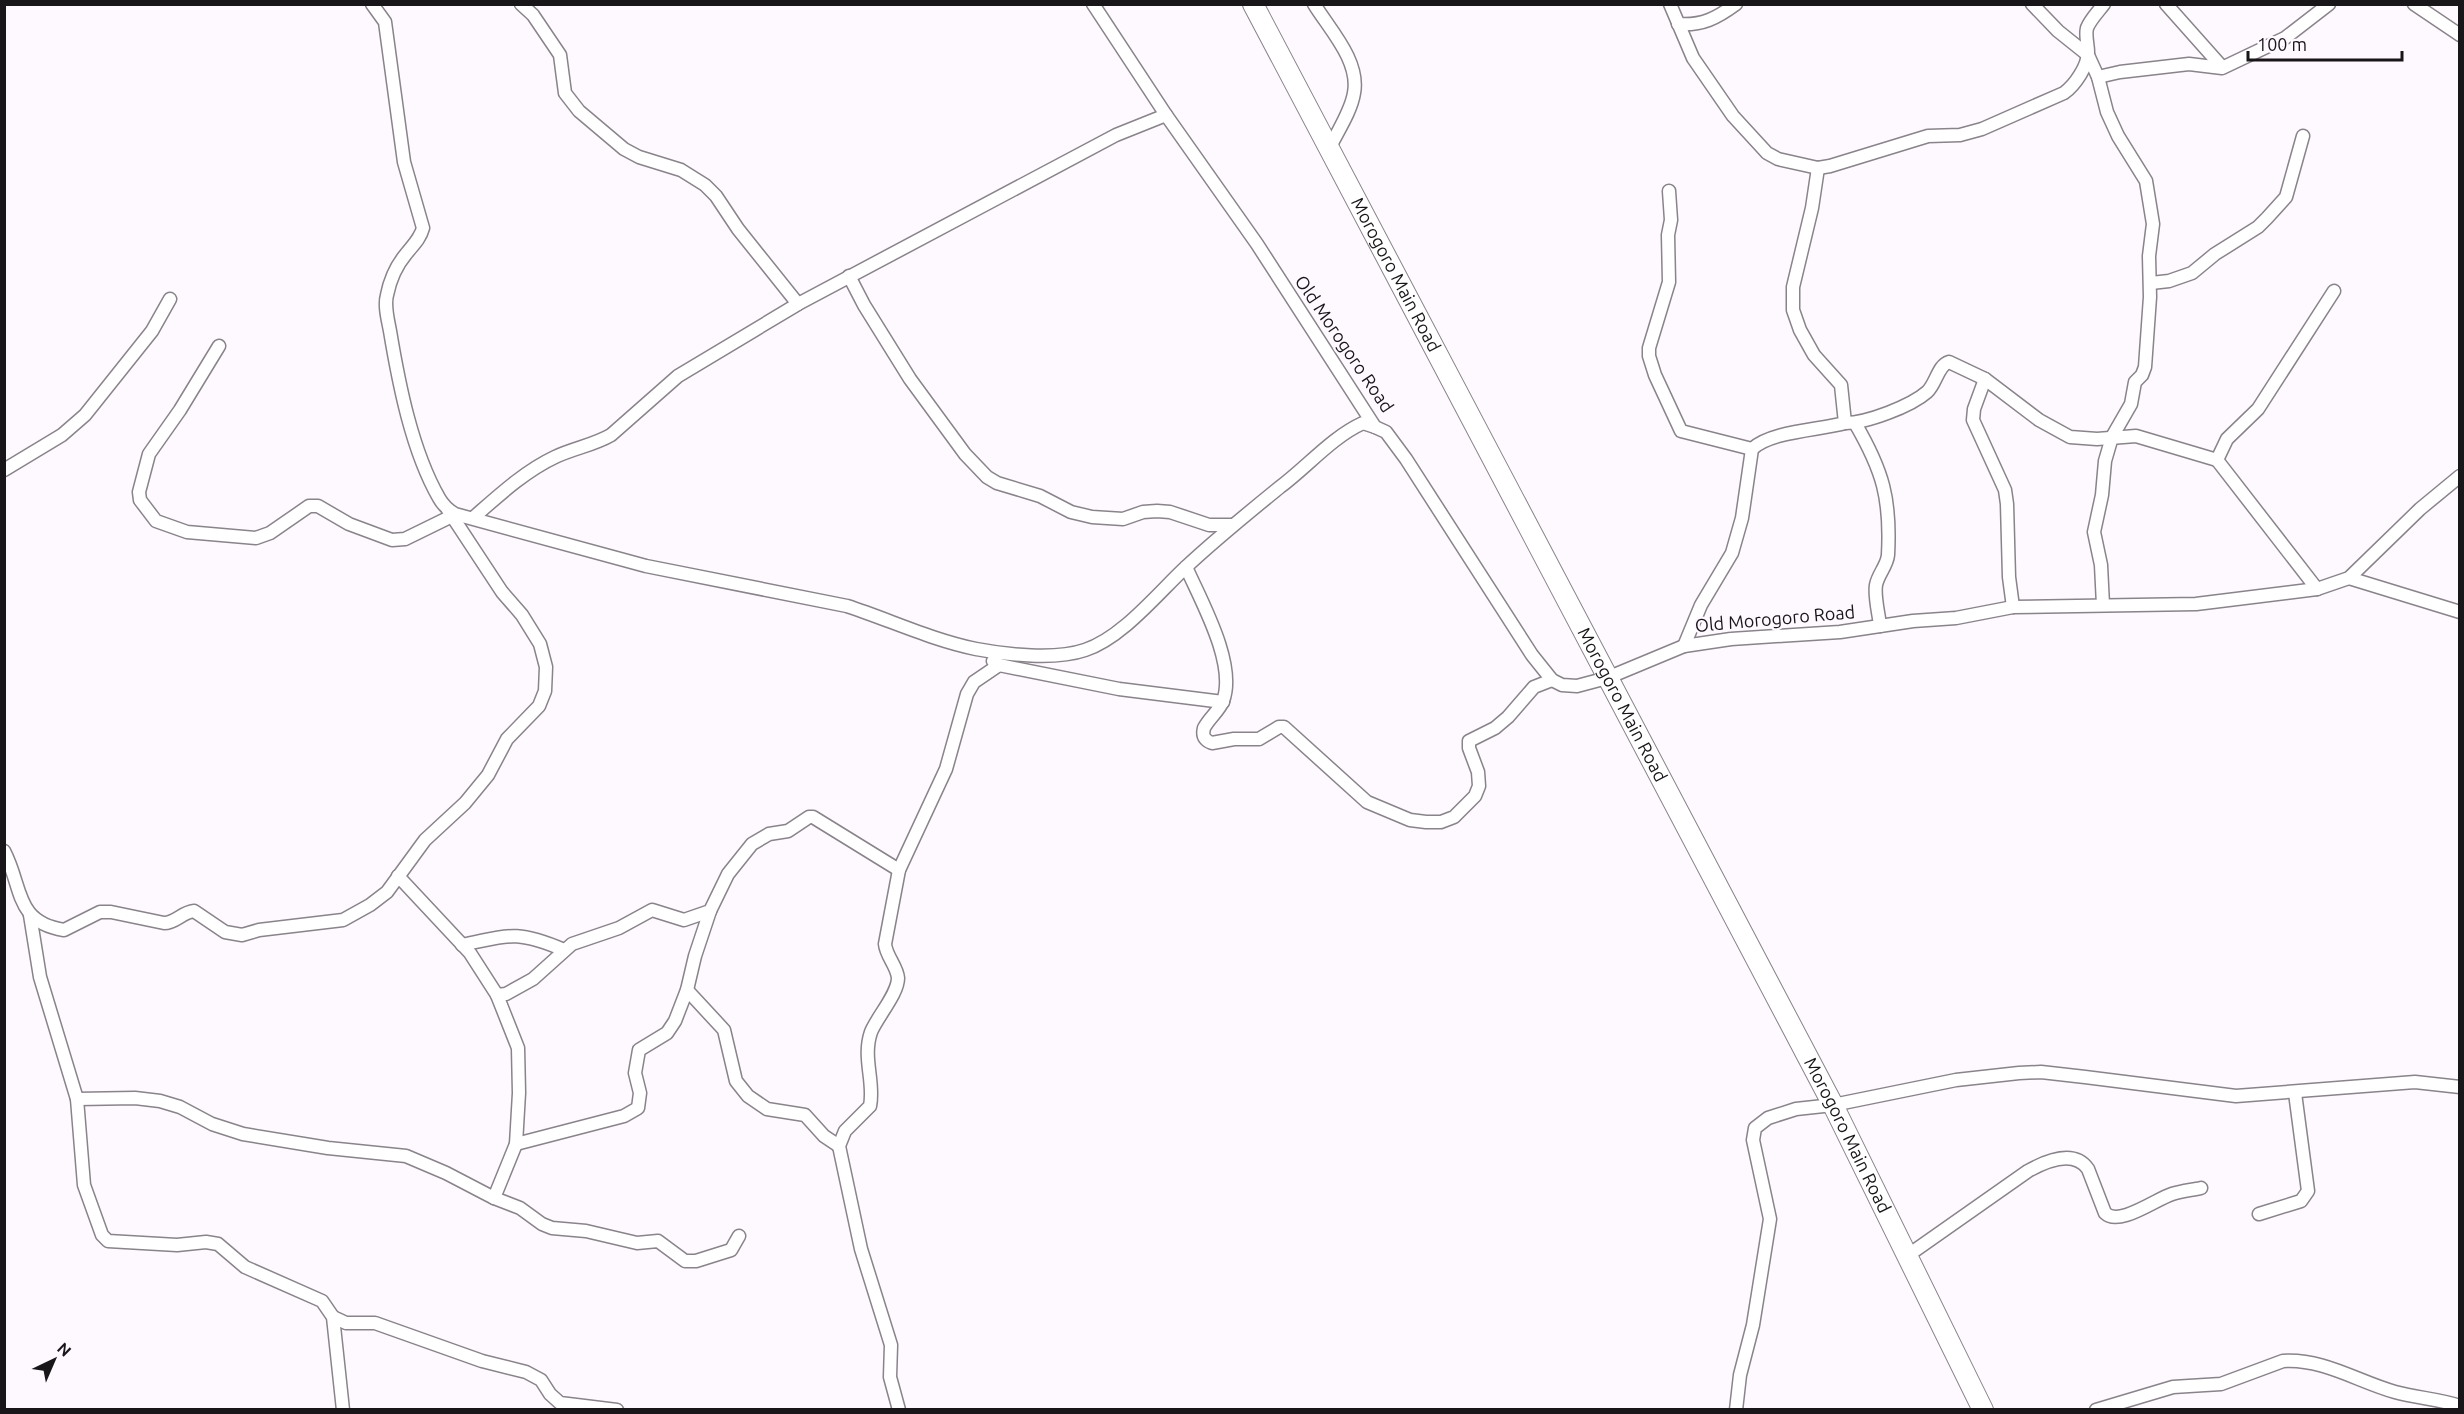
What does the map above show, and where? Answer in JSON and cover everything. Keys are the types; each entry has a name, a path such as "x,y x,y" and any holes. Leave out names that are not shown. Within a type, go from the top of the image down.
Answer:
{"highway":[{"name":"Morogoro Main Road","path":"1253,4 1833,1105 1983,1410"}],"street":[{"path":"4,851 22,901 30,915 36,920 64,930 100,912 171,923 184,914 194,911 225,932 242,934 343,920 387,892 425,840 481,785 507,739 533,714 545,692 546,667 540,644 439,498 410,425 394,355 386,298 391,279 405,255 420,237 423,228 402,150 385,22 372,4"},
{"path":"521,4 533,15 561,55 565,93 579,111 624,149 639,157 681,170 705,185 716,196 738,229 798,304"},
{"name":"Old Morogoro Road","path":"1093,4 1166,115 1257,244 1375,427 1386,432 1406,459 1532,655 1552,680 1562,685 1577,687 1607,678 1684,646 1731,639 1840,632 1956,618 2013,608 2196,604 2317,588 2349,578 2420,509 2460,476"},
{"path":"1314,4 1350,60 1354,76 1354,93 1329,149"},
{"path":"1670,4 1693,58 1733,116 1759,145 1778,159 1818,168 1915,139 1940,134 1960,135 1999,124 2070,89 2081,73 2088,55"},
{"path":"1678,24 1704,23 1736,4"},
{"path":"2032,4 2058,31 2088,55"},
{"path":"2103,605 2101,564 2094,532 2102,495 2105,461 2112,436 2127,414 2134,384 2145,367 2153,224 2146,181 2118,136 2107,112 2098,77 2088,55 2086,32 2104,4"},
{"path":"2166,4 2222,68"},
{"path":"2098,77 2120,72 2188,64 2222,68 2285,38 2329,4"},
{"path":"2414,4 2460,35"},
{"path":"473,518 507,488 554,457 599,442 611,435 678,376 798,304 1116,135 1166,115"},
{"path":"2151,283 2169,281 2192,273 2267,218 2286,197 2303,136"},
{"path":"1818,168 1812,208 1793,287 1793,310 1800,330 1814,355 1841,385 1850,423 1869,446 1886,487 1889,520 1888,556 1886,566 1876,583 1880,626"},
{"path":"1669,190 1671,220 1668,235 1669,282 1648,348 1652,367 1681,431 1752,449 1764,441 1779,437 1876,418 1926,393 1945,363 1985,379 2039,420 2062,434 2082,439 2136,436 2217,460 2317,588"},
{"path":"849,276 864,305 910,379 965,454 987,477 997,483 1040,496 1071,512 1092,517 1123,519 1143,512 1157,511 1170,512 1209,525 1232,525"},
{"path":"2217,460 2227,440 2258,409 2334,291"},
{"path":"4,470 62,435 85,415 153,331 170,299"},
{"path":"219,346 180,410 149,454 139,492 140,500 156,521 187,532 256,538 270,533 309,506 318,506 349,524 392,540 405,539 450,513 646,566 847,606 937,639 978,649 1047,655 1072,654 1105,640 1121,628 1232,525 1299,473 1344,434 1363,423 1375,427"},
{"path":"1985,379 1974,409 1973,420 1976,432 2005,490 2009,577 2013,608"},
{"path":"1684,646 1701,605 1732,553 1742,518 1752,449"},
{"path":"1186,567 1222,656 1226,683 1223,702 1204,728 1203,736 1212,743 1234,739 1259,739 1284,727 1376,807 1410,820 1441,822 1454,817 1466,808 1479,786 1478,772 1469,748 1469,741 1495,728 1534,687 1552,680"},
{"path":"2349,578 2460,612"},
{"path":"978,649 999,665 1119,689 1223,702"},
{"path":"899,1410 890,1377 891,1345 861,1249 839,1146 845,1131 870,1106 868,1044 871,1032 897,984 897,971 885,944 899,870 946,769 967,694 974,682 999,665"},
{"path":"516,1144 624,1116 638,1108 640,1093 635,1073 639,1050 672,1028 687,990 695,956 710,911 728,874 752,844 769,834 788,831 809,817 813,817 899,870"},
{"path":"398,876 470,953 497,995 518,1048 516,1144 494,1198"},
{"path":"497,995 519,988 533,980 564,950 581,940 619,928 652,910 684,920 710,911"},
{"path":"30,915 40,977 77,1099 84,1185 102,1235 108,1241 177,1245 206,1242 218,1244 245,1267 322,1302 333,1317 346,1323 375,1323 482,1361 526,1372 541,1380 550,1394 560,1403 617,1410"},
{"path":"462,945 518,935 535,938 564,950"},
{"path":"687,990 724,1030 736,1081 748,1096 767,1109 805,1115 824,1136 839,1146"},
{"path":"1736,1410 1740,1375 1753,1325 1770,1219 1753,1140 1755,1128 1768,1118 1796,1109 1833,1105 1956,1080 2041,1072 2236,1096 2415,1082 2460,1088"},
{"path":"2259,1214 2301,1201 2308,1191 2295,1093"},
{"path":"77,1099 135,1098 160,1101 180,1107 212,1124 243,1134 328,1148 406,1156 520,1208 542,1224 552,1228 586,1231 637,1242 658,1241 685,1261 696,1261 731,1250 739,1236"},
{"path":"1907,1256 2028,1171 2047,1161 2065,1158 2084,1163 2105,1213 2117,1218 2144,1209 2174,1194 2201,1188"},
{"path":"333,1317 343,1410"},
{"path":"2096,1410 2132,1404 2172,1387 2221,1384 2283,1361 2292,1360 2344,1373 2394,1392 2460,1406"}]}
